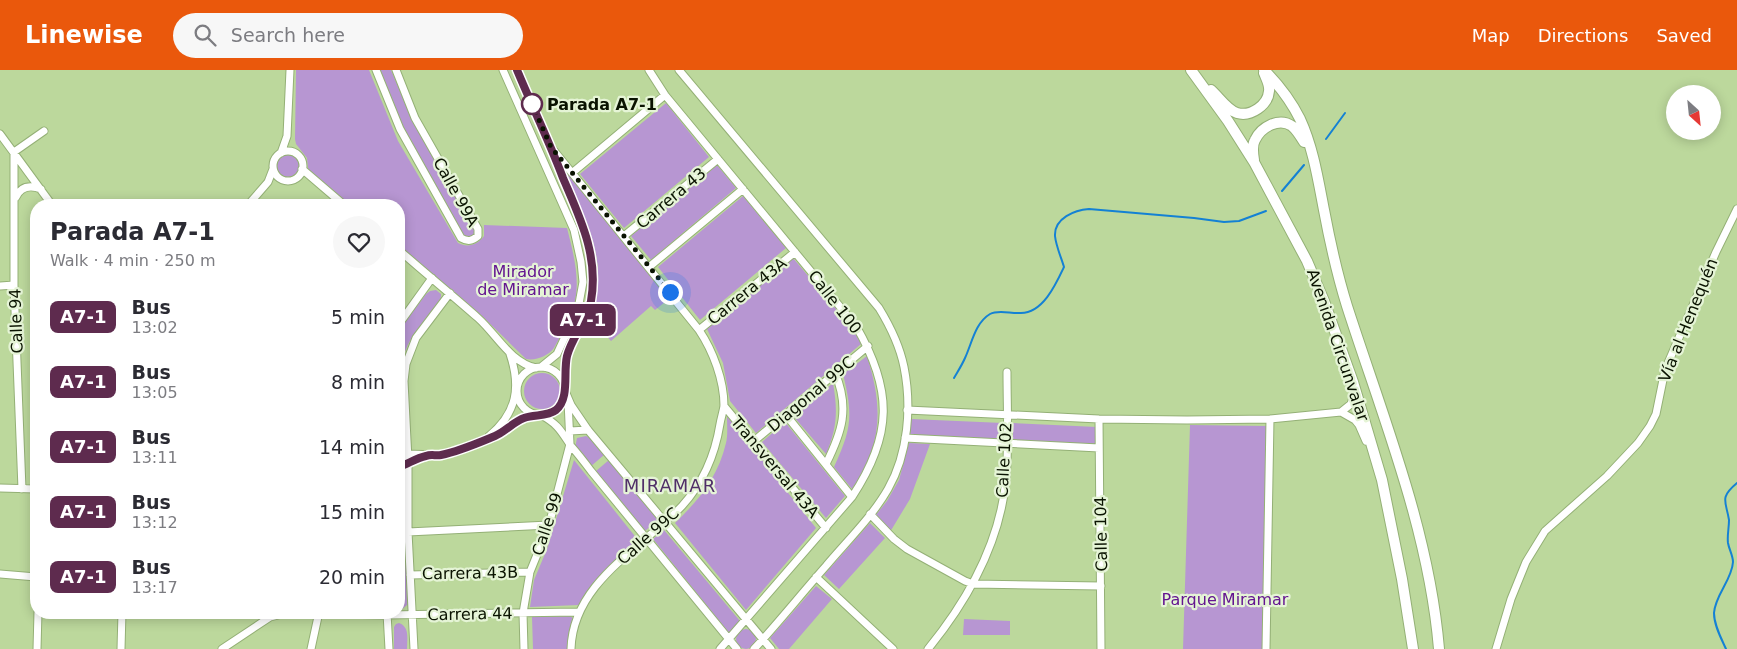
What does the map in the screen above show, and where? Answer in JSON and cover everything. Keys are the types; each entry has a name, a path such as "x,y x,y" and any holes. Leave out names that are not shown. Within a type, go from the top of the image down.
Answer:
{"highway":[{"name":"Avenida Circunvalar","path":"1191,70 1228,121 1254,162 1308,260 1324,301 1355,390 1379,469 1402,579 1414,649"},
{"name":"Avenida Circunvalar","path":"1263,70 1285,95 1299,118 1308,140 1318,178 1335,264 1408,492 1423,548 1440,647"},
{"path":"1198,80 1208,86 1231,110 1237,113 1249,113 1261,106 1269,93 1263,70"},
{"path":"1254,162 1254,140 1262,130 1272,124 1285,122 1292,126 1303,142 1318,178"}],"street":[{"path":"253,199 268,182 274,161 281,153 288,136 290,70"},
{"name":"Calle 99A","path":"376,70 400,129 461,238 471,240 478,236 478,229 415,118 396,70"},
{"path":"484,439 499,427 505,419 513,404 524,374 539,368 557,354 578,309 583,282 574,230 503,70"},
{"path":"406,454 439,455 449,453 502,432 519,420 553,412 558,408 564,397 564,371 569,350 589,308 593,266 584,228 517,70"},
{"name":"Calle 100","path":"649,70 666,95 856,326 868,346 881,385 883,405 882,431 874,458 866,476 852,497 826,528 720,649"},
{"name":"Calle 100","path":"679,70 879,308 890,328 904,367 908,410 905,438 900,462 888,489 870,514 754,649"},
{"path":"572,173 666,95"},
{"path":"14,152 44,131"},
{"path":"0,134 48,199"},
{"path":"288,136 294,153 300,159 300,172"},
{"name":"Calle 99C","path":"551,147 700,330 716,364 724,406 711,463 691,495 592,590 578,612 571,649"},
{"name":"Calle 94","path":"14,152 14,285 22,489"},
{"path":"281,153 294,153"},
{"name":"Carrera 43","path":"624,236 718,159"},
{"path":"273,169 279,178"},
{"path":"300,172 308,175 337,199"},
{"path":"268,182 279,178 289,181 300,172"},
{"path":"14,200 18,192 23,188 31,186 41,189"},
{"path":"650,267 743,189"},
{"name":"Vía al Henequén","path":"1496,649 1526,562 1545,531 1607,476 1638,443 1650,426 1656,414 1666,370 1716,252 1737,209"},
{"name":"Carrera 43A","path":"700,330 795,252"},
{"path":"405,255 481,320 510,354 525,364 553,370 558,374 568,398 588,430 771,649"},
{"path":"405,309 432,278"},
{"path":"0,286 14,285"},
{"path":"405,374 406,364 416,338 450,294"},
{"name":"Diagonal 99C","path":"754,441 868,346"},
{"path":"510,354 516,373 518,397 521,404 526,410 539,415 560,428 570,444 737,649"},
{"name":"Calle 102","path":"928,649 947,625 973,584 988,552 1002,504 1006,478 1007,372"},
{"path":"826,464 836,445 844,416 843,398 835,373"},
{"path":"1341,412 1351,404 1354,399 1355,390"},
{"name":"Calle 99","path":"524,649 523,613 530,572 549,525 570,444 568,398"},
{"name":"Transversal 43A","path":"724,406 826,528"},
{"path":"908,410 1099,419 1270,419 1341,412 1350,416 1359,425 1379,469"},
{"path":"786,415 852,497"},
{"path":"405,419 414,649"},
{"name":"Calle 104","path":"1099,419 1101,649"},
{"path":"1266,649 1270,419"},
{"path":"570,431 588,430"},
{"path":"905,438 1100,448"},
{"path":"407,462 428,455"},
{"path":"0,488 30,489"},
{"path":"870,514 894,539 907,549 964,582 973,584 1101,586"},
{"path":"408,532 549,525"},
{"name":"Carrera 43B","path":"410,575 530,572"},
{"path":"0,574 30,576"},
{"path":"816,577 893,649"},
{"name":"Carrera 44","path":"405,614 578,612"},
{"path":"37,649 38,619"},
{"path":"121,649 122,619"},
{"name":"Carrera 44","path":"222,649 267,619"},
{"path":"311,649 318,619"},
{"path":"387,619 389,649"}],"green space":[{"name":"Mirador de Miramar","path":"296,70 369,70 398,141 458,243 472,245 478,242 484,236 484,225 567,228 572,247 577,286 573,311 554,348 538,359 526,359 482,316 405,251 405,199 341,199 311,175 307,158 296,144"},
{"path":"379,70 391,70 413,122 475,230 475,235 468,238 463,235 403,127"},
{"path":"666,103 709,157 624,228 580,174"},
{"path":"287,153 296,157 300,166 296,175 287,179 278,175 274,166 278,157"},
{"path":"559,162 670,298 655,310 651,306 611,341 590,317 596,296 598,276 596,256 585,218"},
{"path":"717,165 736,188 651,260 631,236"},
{"path":"743,196 786,248 700,320 658,267"},
{"path":"793,258 853,329 861,344 756,433 730,401 723,363 707,329"},
{"path":"436,290 441,294 438,305 411,339 405,350 405,322 426,294"},
{"path":"867,356 876,392 877,424 870,456 852,489 834,467 844,442 849,421 848,400 843,374"},
{"path":"542,373 549,374 555,378 559,384 559,398 555,404 549,408 542,409 535,408 529,404 525,398 524,391 525,384 529,378 535,374"},
{"path":"833,383 836,419 826,454 794,417"},
{"path":"727,416 816,528 746,610 675,523 700,497 718,467 727,440"},
{"path":"911,419 1003,423 1002,439 910,435"},
{"path":"785,422 845,496 826,518 762,442"},
{"path":"1013,423 1097,427 1097,444 1013,440"},
{"name":"Parque Miramar","path":"1190,425 1268,426 1264,649 1183,649"},
{"path":"586,436 590,438 604,455 590,467 575,448 577,438"},
{"path":"909,443 930,444 910,499 890,532 875,516 887,501 899,480"},
{"path":"574,460 638,540 599,578 579,605 530,607 534,580 547,549"},
{"path":"609,460 658,520 645,531 596,471"},
{"path":"870,523 885,538 839,589 824,575"},
{"path":"664,530 740,621 729,633 653,539"},
{"path":"405,543 407,605 405,607"},
{"path":"816,586 832,599 789,649 779,649 770,638"},
{"path":"570,616 574,619 568,649 533,649 532,617"},
{"path":"964,619 1010,621 1010,635 963,635"},
{"path":"399,623 406,630 407,649 394,649 394,627"},
{"path":"746,629 753,632 756,639 753,646 746,649 739,646 736,639 739,632"}],"waterway":[{"path":"1326,139 1345,113"},
{"path":"1282,191 1304,165"},
{"path":"954,378 964,361 977,328 985,318 997,312 1029,312 1048,296 1064,267 1055,236 1058,224 1066,216 1089,209 1224,222 1239,221 1266,211"},
{"path":"1726,649 1716,627 1714,613 1717,600 1732,569 1733,560 1728,540 1729,520 1725,500 1728,492 1737,483"}],"bus line":[{"name":"A7-1","path":"405,464 428,455 439,455 459,450 496,436 519,420 553,412 562,403 564,397 564,371 567,356 589,308 593,266 584,228 517,70"}],"place":[{"name":"Parada A7-1","path":"532,104"}],"district":[{"name":"MIRAMAR","path":"670,485"}],"route":[{"path":"532,104 551,147 670,292"}]}
